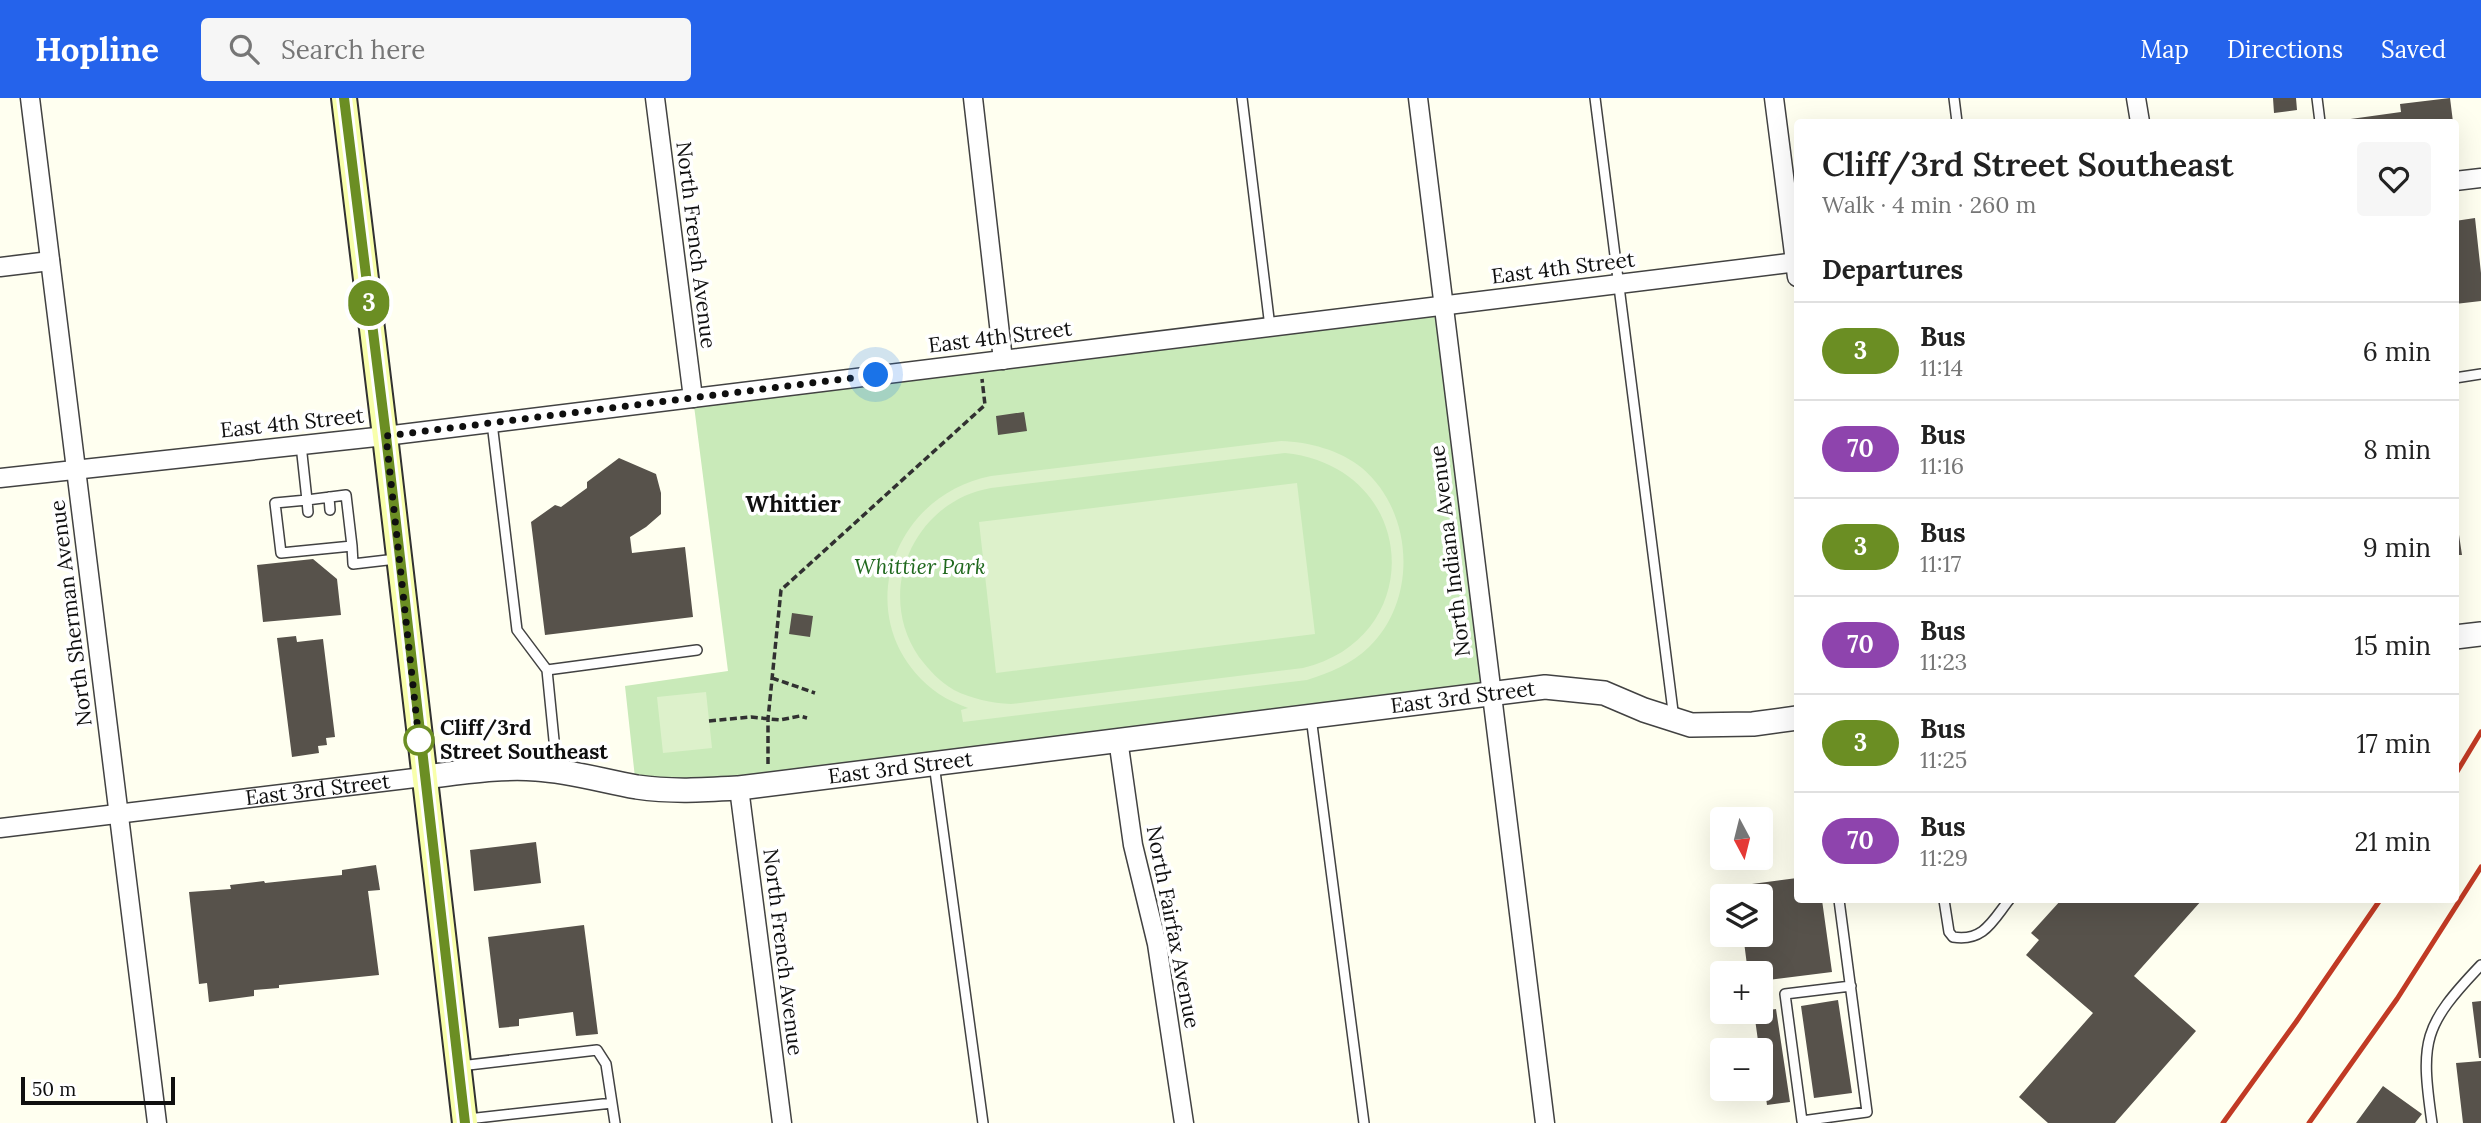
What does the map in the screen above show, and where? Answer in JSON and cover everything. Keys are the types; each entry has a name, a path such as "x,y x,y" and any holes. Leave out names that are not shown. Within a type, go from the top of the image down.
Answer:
{"main road":[{"path":"344,98 465,1121"}],"street":[{"name":"North Sherman Avenue","path":"30,98 157,1123"},
{"name":"North French Avenue","path":"655,98 693,398"},
{"path":"973,98 1003,360"},
{"name":"North Indiana Avenue","path":"1418,98 1545,1123"},
{"path":"1774,98 1794,245"},
{"path":"2136,98 2140,119"},
{"path":"2459,181 2481,178"},
{"path":"0,267 50,261"},
{"name":"East 4th Street","path":"0,478 386,436 1618,284 1794,267"},
{"path":"2459,637 2481,634"},
{"name":"East 3rd Street","path":"0,828 514,768 557,771 653,789 739,788 1545,687 1587,690 1620,698 1674,721 1711,726 1794,718"},
{"name":"North Fairfax Avenue","path":"1118,739 1133,845 1157,944 1184,1123"},
{"name":"North French Avenue","path":"739,788 782,1123"}],"lane":[{"path":"1242,98 1270,327"},
{"path":"1595,98 1674,721"},
{"path":"1954,98 1957,119"},
{"path":"2318,98 2320,119"},
{"path":"2459,377 2481,374"},
{"path":"492,423 517,630 547,670 557,771"},
{"path":"301,445 308,512"},
{"path":"352,546 334,543 312,545 281,554 275,503 346,495 352,546 353,564 399,559"},
{"path":"329,497 330,510"},
{"path":"547,670 697,650"},
{"path":"1311,716 1364,1123"},
{"path":"934,762 982,1123"},
{"path":"1839,903 1851,986 1867,1112 1802,1121 1785,994 1851,986"},
{"path":"1944,903 1949,932 1960,939 1983,933 2007,903"},
{"path":"2432,1123 2424,1070 2429,1034 2444,1005 2481,965"},
{"path":"458,1066 597,1050 606,1064 615,1123"},
{"path":"465,1121 612,1103"}],"path":[{"path":"770,783 768,719 781,590 985,405 980,362"},
{"path":"772,678 815,693"},
{"path":"709,721 751,717 780,720 800,716 807,718"}],"green space":[{"name":"Whittier Park","path":"1443,306 1490,694 739,788 636,787 625,686 728,671 693,398"},
{"path":"1281,441 1324,448 1344,456 1362,468 1379,486 1392,508 1400,532 1403,556 1402,581 1396,605 1385,628 1362,653 1340,667 1307,680 963,722 961,710 968,708 939,694 911,667 894,636 888,602 891,569 904,537 925,510 955,489 991,476","holes":["1285,453 1329,465 1362,488 1383,519 1392,554 1388,590 1372,624 1344,651 1303,668 1011,704 982,700 954,690 919,657 906,632 900,605 902,578 909,553 923,530 941,511 964,496 991,488"]},
{"path":"1297,483 1315,634 996,673 979,522"},
{"path":"706,692 712,748 663,753 657,697"}],"building":[{"path":"2273,98 2296,98 2297,110 2274,113"},
{"path":"2450,98 2453,119 2351,119 2401,112 2400,104"},
{"path":"2475,218 2481,301 2459,304 2459,220"},
{"path":"1024,412 1027,431 998,435 996,416"},
{"path":"619,458 656,474 661,493 661,514 630,537 632,553 685,547 693,617 545,635 531,522 555,505 561,507 587,488 587,482"},
{"path":"313,559 337,579 341,615 263,622 257,565"},
{"path":"792,613 813,616 810,637 789,634"},
{"path":"296,636 297,642 323,639 335,737 326,738 327,745 318,746 319,753 292,757 277,638"},
{"path":"536,842 541,883 474,891 470,850"},
{"path":"376,865 380,890 368,891 379,975 279,985 279,988 254,990 254,996 209,1002 207,983 199,984 189,892 231,889 230,885 264,881 342,875 342,870"},
{"path":"1794,878 1794,903 1822,903 1832,972 1773,979 1773,961 1746,961 1745,947 1773,947 1773,884 1752,884"},
{"path":"2058,903 2199,903 2134,976 2196,1031 2115,1123 2048,1123 2019,1097 2093,1013 2026,955 2039,940 2031,933"},
{"path":"584,925 598,1034 576,1036 573,1012 519,1019 519,1026 499,1028 488,937"},
{"path":"1838,1000 1852,1093 1814,1098 1801,1006"},
{"path":"2481,1001 2481,1058 2479,1058 2472,1002"},
{"path":"1773,1009 1776,1009 1790,1102 1767,1105 1766,1101 1773,1101 1773,1038 1758,1038 1756,1024 1773,1024"},
{"path":"2481,1061 2481,1123 2463,1123 2456,1063"},
{"path":"2383,1086 2422,1114 2415,1123 2356,1123"}],"railway":[{"path":"2459,768 2481,732"},
{"path":"2459,902 2481,867"},
{"path":"2223,1123 2378,903"},
{"path":"2309,1123 2397,999 2458,903"}],"bus line":[{"name":"3","path":"344,98 465,1123"}],"place":[{"name":"Cliff/3rd Street Southeast","path":"419,740"}],"district":[{"name":"Whittier","path":"793,504"}],"route":[{"path":"419,740 420,750 386,436 876,375"}]}
